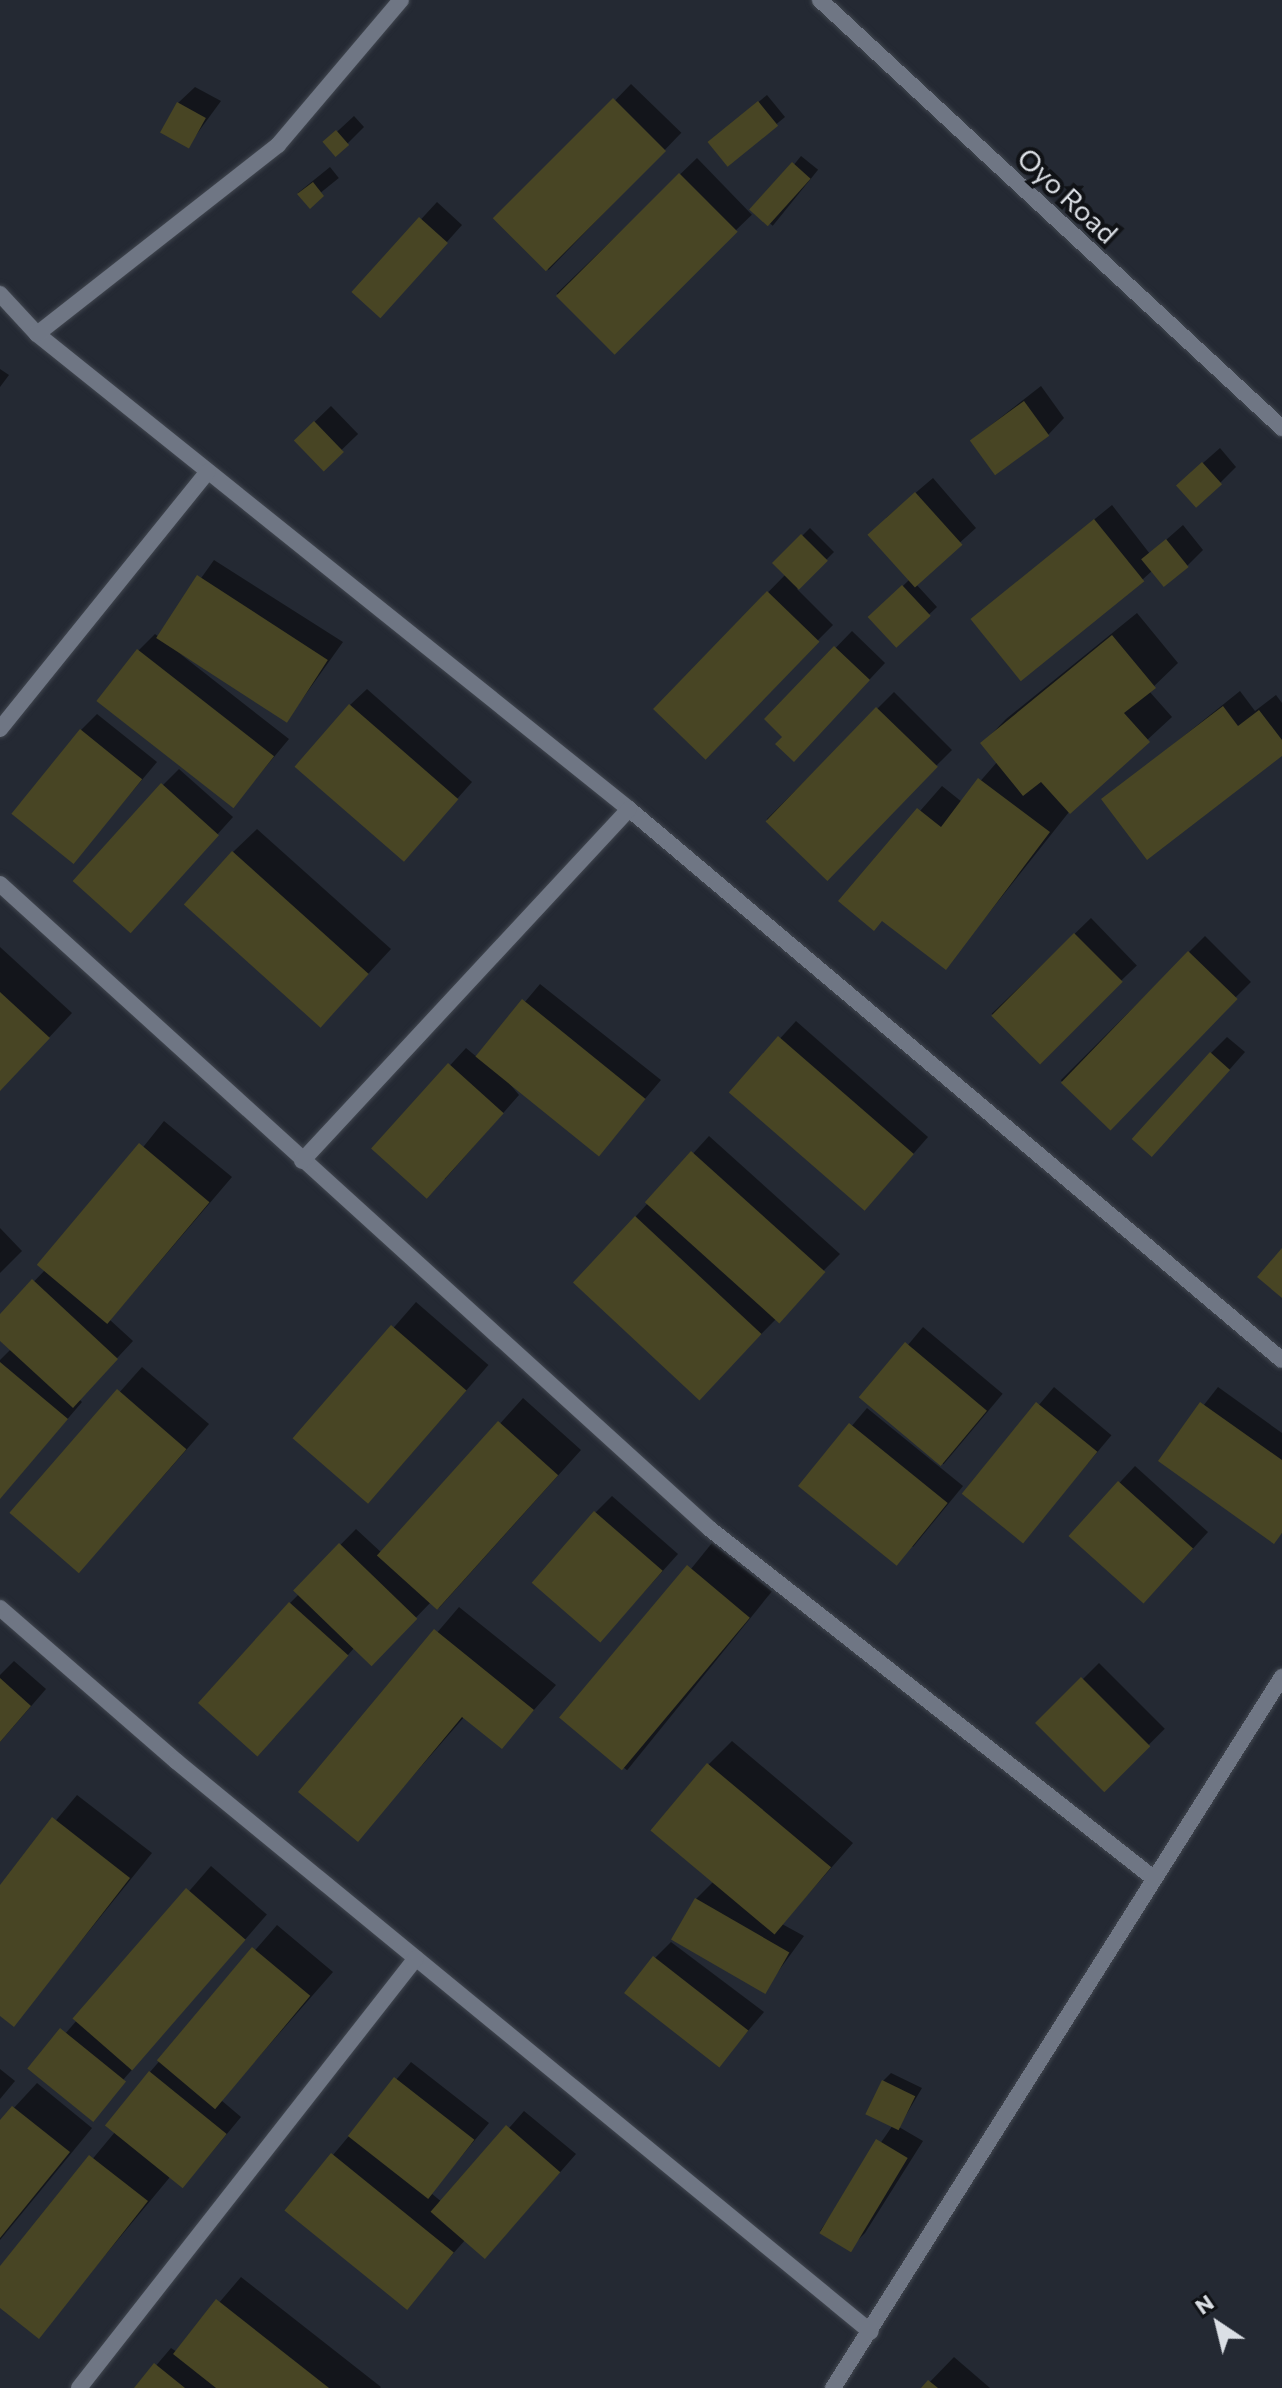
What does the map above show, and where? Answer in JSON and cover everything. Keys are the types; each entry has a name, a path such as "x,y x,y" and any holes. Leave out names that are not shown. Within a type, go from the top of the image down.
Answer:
{"street":[{"path":"37,334 278,145 401,0"},
{"name":"Oyo Road","path":"820,0 1282,428"},
{"path":"0,294 37,334 629,809 1282,1360"},
{"path":"0,729 208,471"},
{"path":"302,1161 629,809"},
{"path":"0,884 710,1529 1152,1877"},
{"path":"0,1608 416,1958 871,2332"},
{"path":"833,2388 871,2332 1152,1877 1282,1677"},
{"path":"79,2388 416,1958"}],"building":[{"path":"613,98 666,151 546,271 493,218"},
{"path":"758,101 778,126 728,167 707,142"},
{"path":"177,102 206,118 189,149 160,133"},
{"path":"336,130 349,145 336,157 322,142"},
{"path":"792,162 811,179 768,226 749,210"},
{"path":"679,173 738,232 615,355 556,296"},
{"path":"313,182 324,196 310,209 297,194"},
{"path":"419,217 448,243 380,318 351,292"},
{"path":"1024,401 1049,436 995,475 970,440"},
{"path":"314,421 344,452 324,471 294,440"},
{"path":"1202,462 1222,484 1196,508 1176,485"},
{"path":"915,492 963,545 915,588 867,535"},
{"path":"1094,519 1144,581 1021,681 970,619"},
{"path":"801,534 828,561 799,590 772,563"},
{"path":"1166,539 1189,567 1164,587 1141,559"},
{"path":"197,575 328,660 287,723 156,638"},
{"path":"902,585 931,616 896,648 868,617"},
{"path":"767,591 820,642 706,760 653,709"},
{"path":"1112,635 1156,688 1124,713 1150,742 1070,814 1041,782 1023,796 980,743"},
{"path":"834,646 870,680 794,762 775,744 782,737 764,719"},
{"path":"137,649 274,756 233,808 96,701"},
{"path":"349,704 458,799 404,862 295,767"},
{"path":"1223,706 1238,726 1259,710 1282,740 1282,756 1147,860 1101,799"},
{"path":"876,707 938,767 827,881 766,821"},
{"path":"80,729 142,779 74,864 11,814"},
{"path":"978,778 1050,832 946,970 882,921 874,931 838,901 917,808 941,827"},
{"path":"161,783 219,835 131,933 73,881"},
{"path":"232,851 369,974 321,1028 184,905"},
{"path":"1074,933 1123,982 1040,1065 991,1016"},
{"path":"1188,951 1238,999 1111,1131 1061,1083"},
{"path":"0,992 50,1038 0,1091"},
{"path":"522,999 646,1099 599,1157 475,1057"},
{"path":"778,1036 914,1154 865,1211 729,1093"},
{"path":"1210,1052 1230,1070 1152,1157 1132,1139"},
{"path":"448,1063 504,1113 427,1199 371,1148"},
{"path":"139,1143 209,1202 107,1324 37,1265"},
{"path":"691,1151 826,1272 779,1323 645,1202"},
{"path":"635,1216 762,1334 699,1401 573,1283"},
{"path":"1282,1248 1282,1298 1257,1277"},
{"path":"32,1279 118,1359 73,1408 0,1341 0,1314"},
{"path":"391,1325 466,1391 368,1504 293,1438"},
{"path":"905,1342 987,1411 941,1466 859,1397"},
{"path":"0,1362 68,1419 0,1499"},
{"path":"117,1389 186,1449 79,1573 9,1513"},
{"path":"1036,1402 1097,1452 1023,1543 962,1494"},
{"path":"1200,1402 1282,1460 1282,1533 1274,1544 1158,1461"},
{"path":"498,1421 558,1475 437,1610 377,1556"},
{"path":"849,1423 948,1503 897,1566 798,1486"},
{"path":"1118,1481 1193,1549 1144,1604 1068,1536"},
{"path":"594,1511 663,1571 600,1642 532,1583"},
{"path":"339,1543 417,1619 372,1666 293,1590"},
{"path":"687,1565 750,1618 622,1770 559,1717"},
{"path":"289,1602 348,1656 257,1757 198,1703"},
{"path":"434,1629 534,1710 502,1749 462,1717 358,1842 298,1792"},
{"path":"1081,1677 1150,1746 1104,1792 1035,1723"},
{"path":"0,1678 31,1706 0,1742"},
{"path":"707,1763 831,1867 775,1935 650,1830"},
{"path":"52,1817 130,1878 14,2027 0,2016 0,1885"},
{"path":"186,1888 246,1940 132,2070 73,2019"},
{"path":"695,1898 789,1952 765,1994 671,1940"},
{"path":"252,1947 310,1996 215,2109 157,2060"},
{"path":"653,1956 748,2030 719,2068 624,1993"},
{"path":"60,2028 126,2081 93,2122 27,2068"},
{"path":"149,2071 227,2134 183,2188 105,2125"},
{"path":"394,2077 474,2140 428,2199 348,2136"},
{"path":"882,2080 915,2096 899,2130 865,2114"},
{"path":"12,2106 70,2152 0,2238 0,2120"},
{"path":"506,2125 560,2172 485,2259 431,2212"},
{"path":"876,2139 908,2158 851,2252 819,2233"},
{"path":"331,2153 454,2252 407,2310 284,2211"},
{"path":"89,2155 148,2201 39,2339 0,2308 0,2266"},
{"path":"216,2299 329,2388 216,2388 173,2354"},
{"path":"154,2363 185,2388 134,2388"},
{"path":"928,2380 938,2388 921,2388"}]}
